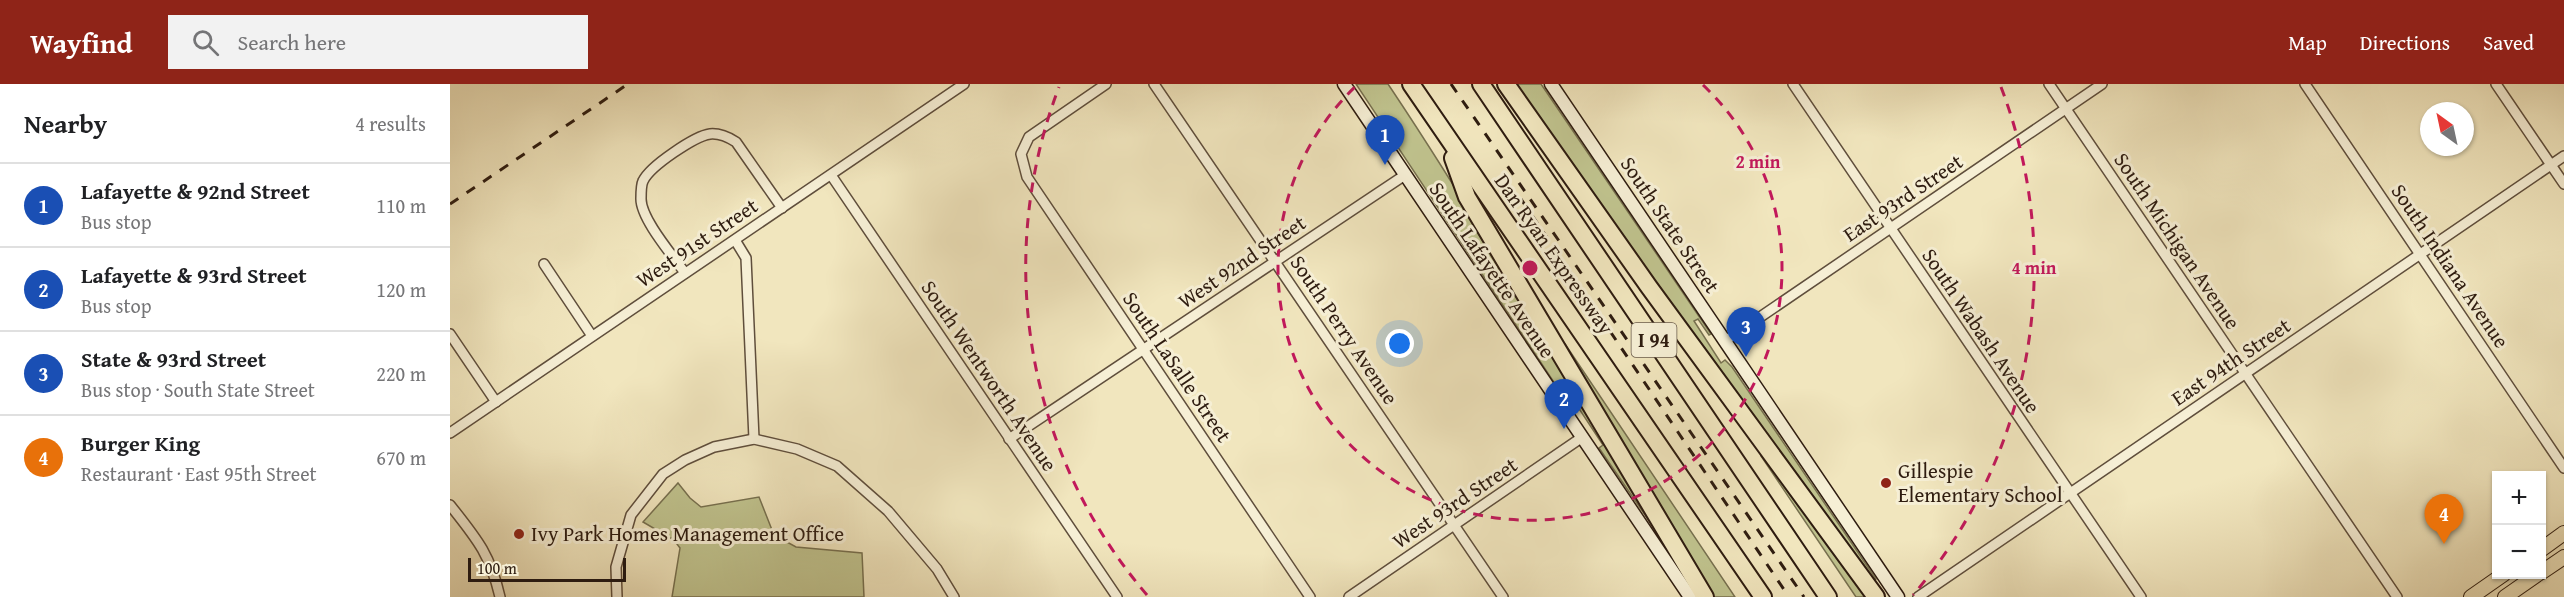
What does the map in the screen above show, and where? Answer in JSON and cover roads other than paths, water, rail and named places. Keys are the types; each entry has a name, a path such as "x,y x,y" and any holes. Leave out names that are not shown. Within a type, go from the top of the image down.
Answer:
{"highway":[{"name":"Dan Ryan Expressway","path":"1411,84 1763,597"},
{"name":"Dan Ryan Expressway","path":"1481,84 1828,597"},
{"path":"1506,84 1649,287 1876,597"},
{"path":"1444,134 1467,197 1705,597"}],"main road":[{"name":"South Lafayette Avenue","path":"1344,84 1690,597"},
{"name":"South State Street","path":"1551,84 1898,597"},
{"path":"2546,546 2564,533"},
{"path":"2546,569 2564,557"},
{"path":"2471,597 2497,579"},
{"path":"2505,597 2531,579"}],"street":[{"name":"West 91st Street","path":"450,433 964,84"},
{"name":"South LaSalle Street","path":"1106,84 1029,137 1021,154 1027,177 1310,597"},
{"name":"South Perry Avenue","path":"1155,84 1503,597"},
{"name":"South Wabash Avenue","path":"1793,84 2141,597"},
{"name":"South Michigan Avenue","path":"2049,84 2397,597"},
{"name":"East 93rd Street","path":"1725,341 2102,84"},
{"name":"South Indiana Avenue","path":"2305,84 2564,468"},
{"path":"2496,84 2564,184"},
{"path":"685,273 645,213 641,201 642,182 652,169 700,136 712,134 726,136 736,142 782,208"},
{"name":"East 94th Street","path":"1918,597 2564,156"},
{"name":"South Wentworth Avenue","path":"831,175 1117,597"},
{"name":"West 92nd Street","path":"1010,439 1405,175"},
{"path":"735,240 746,258 754,439"},
{"path":"544,264 592,336"},
{"path":"450,334 496,402"},
{"name":"West 93rd Street","path":"1349,597 1581,438"},
{"path":"617,597 616,567 631,515 663,474 685,460 714,447 754,439 797,449 837,466 888,511 937,569 954,597"},
{"path":"450,505 482,546 489,560 500,597"}],"railway":[{"path":"450,204 628,84"},
{"path":"1451,84 1804,597"},
{"path":"1521,199 1789,597"}],"place":[{"name":"Lafayette & 92nd Street","path":"1385,165"},
{"name":"State & 93rd Street","path":"1746,357"},
{"name":"Lafayette & 93rd Street","path":"1564,429"},
{"name":"Gillespie Elementary School","path":"1886,483"},
{"name":"Ivy Park Homes Management Office","path":"519,534"},
{"name":"Burger King","path":"2444,544"}]}
